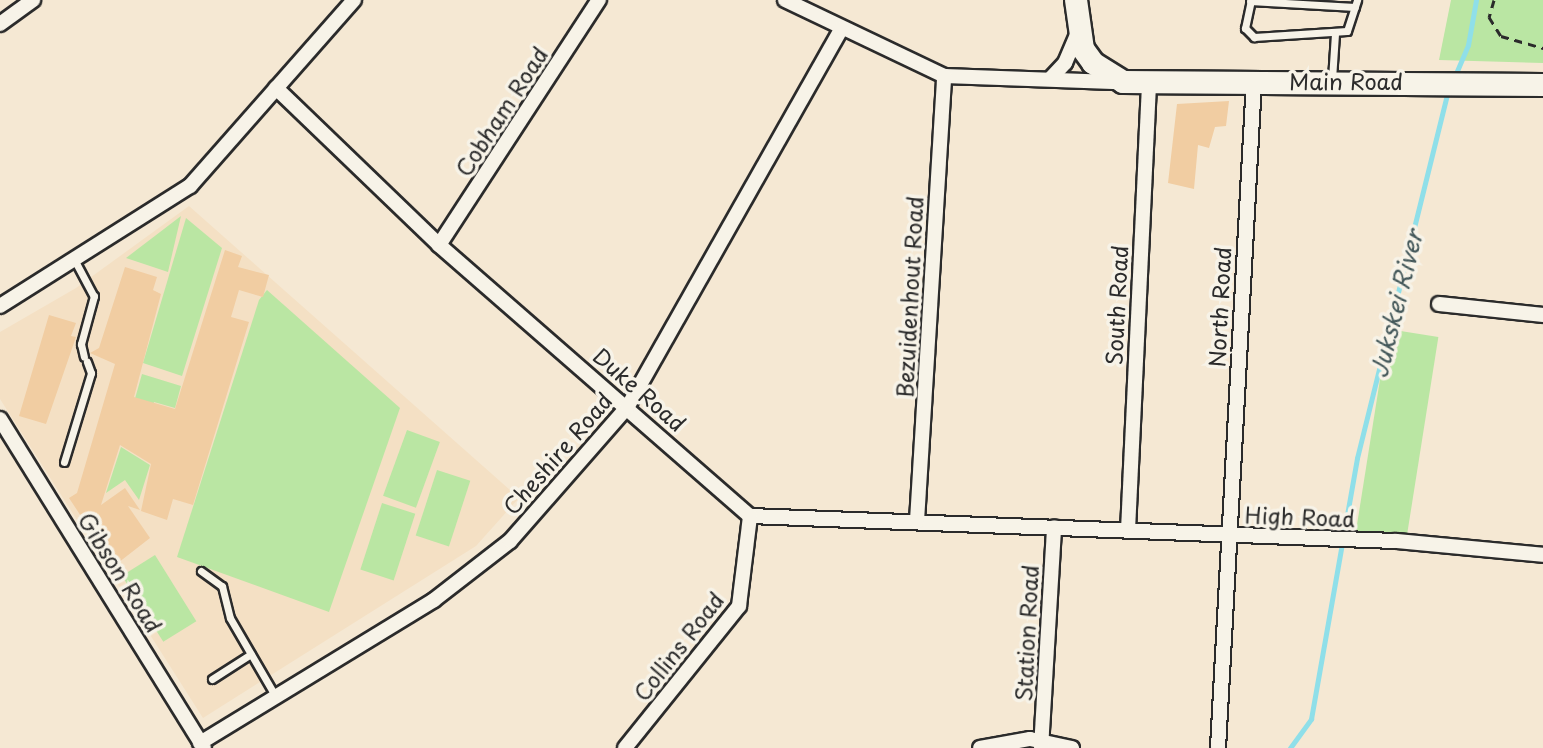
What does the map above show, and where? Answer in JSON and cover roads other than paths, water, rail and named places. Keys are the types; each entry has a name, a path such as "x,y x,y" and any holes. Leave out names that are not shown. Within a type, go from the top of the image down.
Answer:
{"main road":[{"path":"1076,0 1078,32 1093,63 1123,82"},
{"name":"Main Road","path":"1123,82 1332,81 1543,85"}],"street":[{"path":"0,24 33,0"},
{"path":"0,306 185,190 354,0"},
{"name":"Cobham Road","path":"439,245 599,0"},
{"path":"785,0 944,76 1123,82"},
{"name":"Cheshire Road","path":"202,745 493,558 628,406 842,28"},
{"path":"1050,79 1065,63 1078,32"},
{"name":"Bezuidenhout Road","path":"917,521 944,76"},
{"name":"North Road","path":"1218,748 1254,82"},
{"name":"South Road","path":"1128,530 1149,83"},
{"name":"Duke Road","path":"276,88 439,245 628,406 750,516"},
{"path":"1439,304 1543,315"},
{"name":"Gibson Road","path":"0,419 202,745"},
{"path":"750,516 1054,527"},
{"name":"Collins Road","path":"625,748 739,606 750,516"},
{"name":"High Road","path":"1054,527 1396,541 1543,555"},
{"name":"Station Road","path":"1042,744 1054,527"},
{"path":"980,748 1042,744 1072,748"}],"lane":[{"path":"1251,1 1356,4 1351,26 1335,34 1254,37 1245,28 1251,1"},
{"path":"1332,81 1335,34"},
{"path":"64,462 91,373 81,344 94,296 75,261"},
{"path":"201,571 222,586 230,618 276,697"},
{"path":"212,679 251,654"}],"waterway":[{"path":"1454,78 1468,45 1476,0"},
{"name":"Jukskei River","path":"1290,748 1311,719 1357,458 1448,91"}]}
